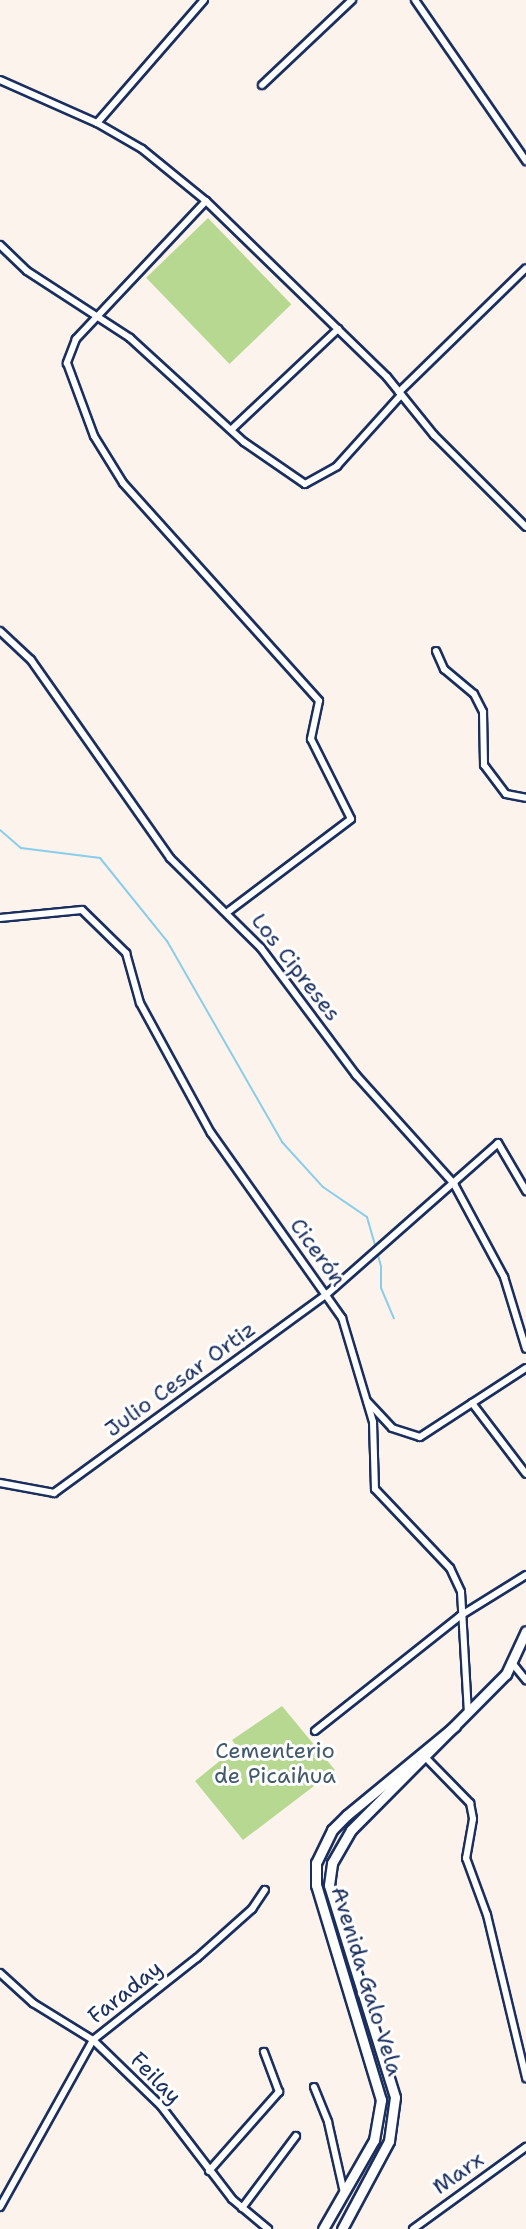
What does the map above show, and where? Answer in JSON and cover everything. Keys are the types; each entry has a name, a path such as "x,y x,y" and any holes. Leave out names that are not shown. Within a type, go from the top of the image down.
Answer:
{"main road":[{"name":"Avenida Galo Vela","path":"342,2229 389,2141 396,2097 329,1885 332,1863 351,1830 427,1759 513,1664 526,1631"},
{"name":"Avenida Galo Vela","path":"323,2229 344,2196 377,2130 380,2091 316,1885 316,1863 332,1830 347,1815 460,1725"}],"street":[{"path":"97,123 204,0"},
{"path":"261,85 352,0"},
{"path":"415,0 526,161"},
{"path":"0,80 97,123 142,149 206,201 338,329 526,527"},
{"path":"206,201 97,314 76,339 67,363 102,452 173,544 319,701 311,739 351,819 229,911"},
{"path":"0,246 27,271 97,314 232,429 305,484 337,466 400,393 526,268"},
{"path":"232,429 338,329"},
{"name":"Los Cipreses","path":"0,631 31,660 170,858 229,911 356,1074 454,1184 504,1277 526,1349"},
{"path":"436,651 444,669 474,694 483,712 484,765 506,794 526,798"},
{"name":"Cicerón","path":"0,918 82,910 126,953 140,1004 211,1133 342,1318 368,1402 376,1438 375,1489 450,1568 461,1592 460,1616 468,1716"},
{"path":"454,1184 498,1143 526,1191"},
{"name":"Julio Cesar Ortiz","path":"0,1483 54,1493 327,1294 371,1259 454,1184"},
{"path":"368,1402 392,1428 420,1437 526,1368"},
{"path":"472,1403 526,1474"},
{"path":"315,1731 460,1616 526,1575"},
{"path":"513,1664 526,1680"},
{"path":"427,1759 470,1803 473,1819 466,1858 487,1915 526,2078"},
{"name":"Faraday","path":"0,2207 93,2040 197,1958 252,1909 265,1890"},
{"name":"Feilay","path":"0,1973 33,2003 93,2040 161,2106 209,2171 242,2208 267,2229"},
{"path":"209,2171 279,2092 264,2052"},
{"path":"314,2087 328,2122 344,2196"},
{"path":"242,2208 296,2136"},
{"name":"Marx","path":"412,2229 526,2147"}],"green space":[{"path":"208,218 291,304 229,364 146,278"},
{"name":"Cementerio de Picaihua","path":"282,1706 335,1770 243,1840 195,1781 237,1747 232,1740"}],"waterway":[{"path":"0,830 21,848 100,858 167,941 282,1142 323,1187 367,1217 381,1266 381,1288 394,1318"}]}
